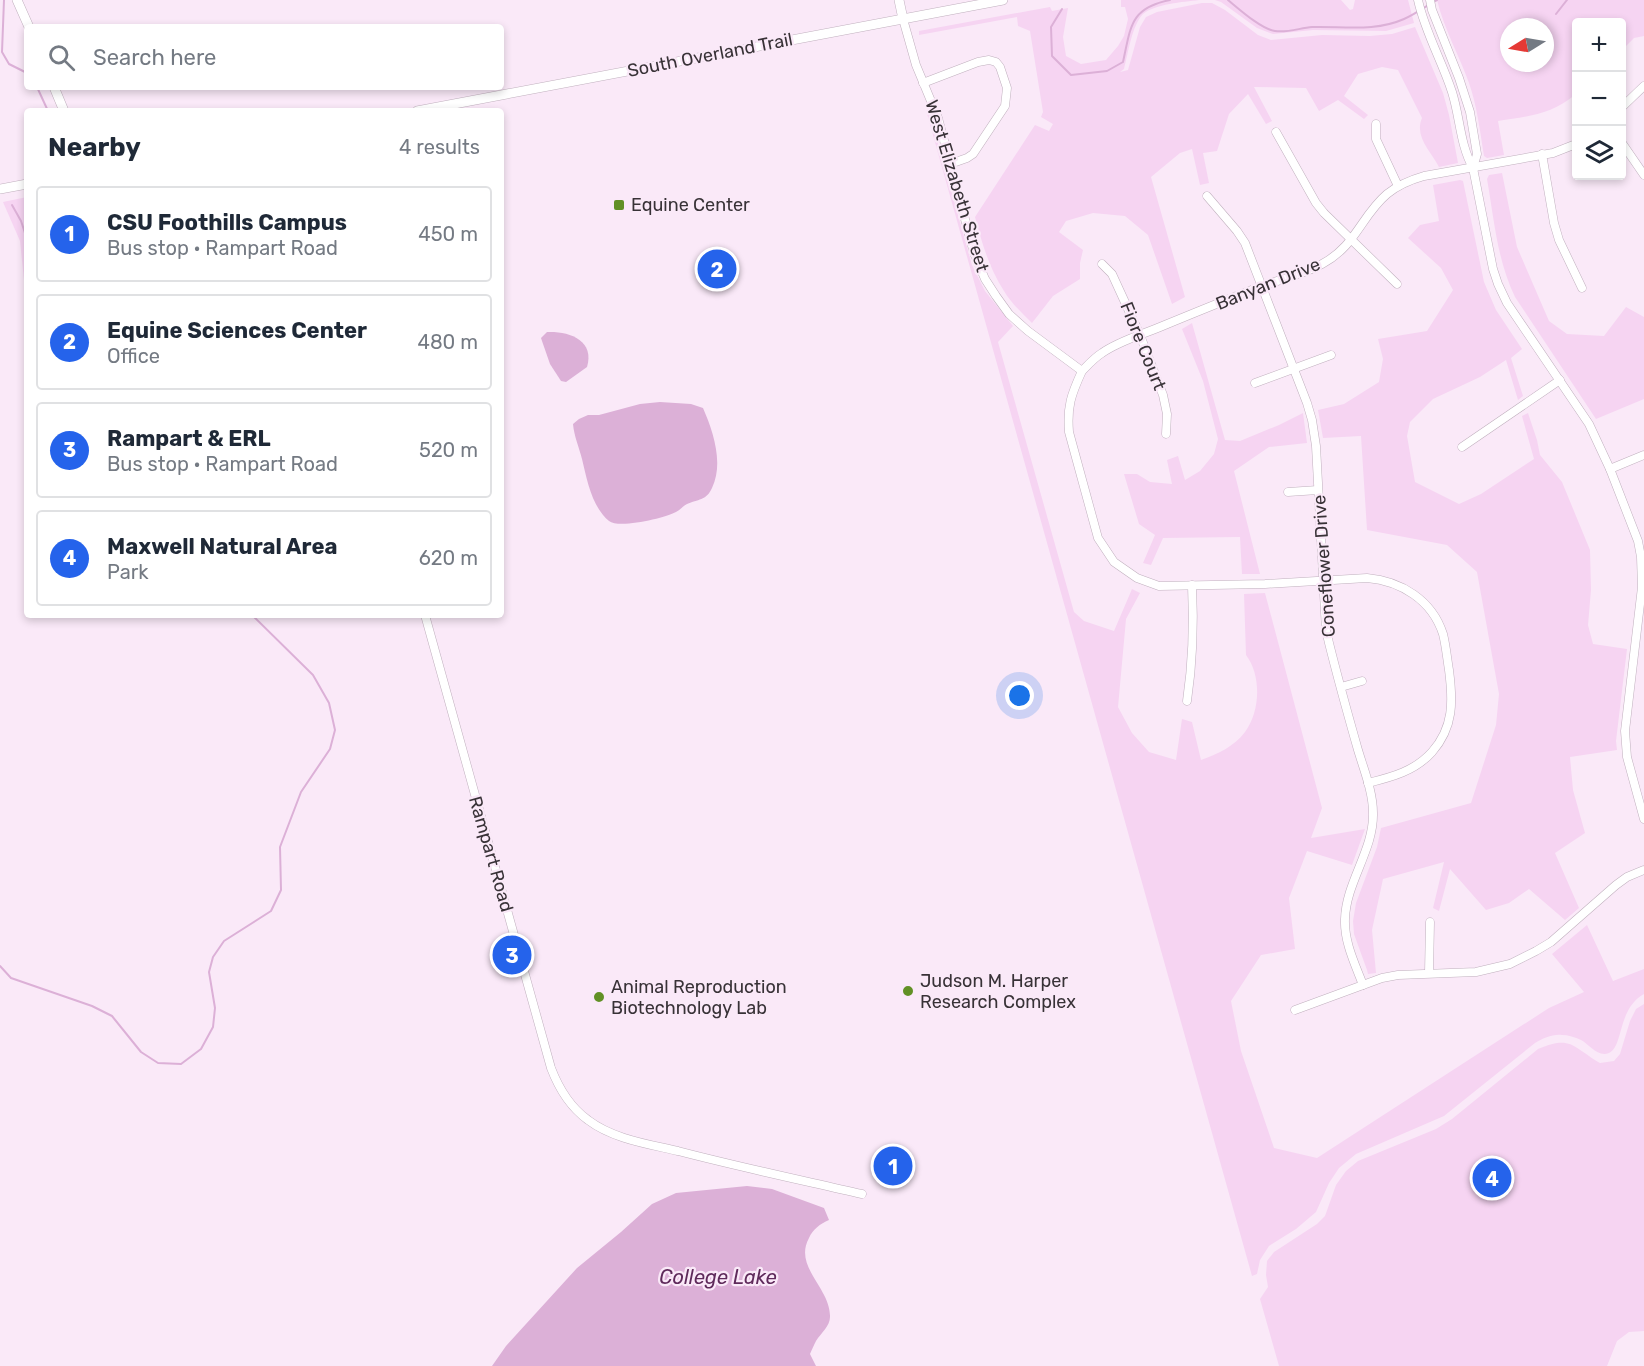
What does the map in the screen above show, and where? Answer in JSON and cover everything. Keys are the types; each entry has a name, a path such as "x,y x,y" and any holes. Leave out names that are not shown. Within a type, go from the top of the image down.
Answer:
{"main road":[{"path":"17,0 28,24"},
{"name":"West Elizabeth Street","path":"899,0 903,19"},
{"name":"South Overland Trail","path":"433,108 1003,0"},
{"path":"55,90 63,108"},
{"path":"0,189 24,185"}],"street":[{"path":"1430,0 1470,112 1477,154 1473,168"},
{"path":"1419,1 1424,22 1450,88 1466,155 1473,168 1498,284 1507,303 1589,424 1634,528 1641,557 1642,587 1625,731 1627,757 1644,819"},
{"name":"West Elizabeth Street","path":"903,19 923,83 938,118 974,253 985,279 1009,314 1028,332 1082,371"},
{"path":"1424,22 1435,19"},
{"path":"923,83 989,60 996,62 1000,68 1007,88 1005,106 974,154 950,164"},
{"path":"1626,103 1644,86"},
{"path":"1376,124 1376,139 1398,186"},
{"path":"1276,132 1316,203 1397,284"},
{"name":"Banyan Drive","path":"1082,371 1104,351 1324,263 1352,240 1386,195 1413,179 1553,153 1572,146"},
{"path":"1626,148 1644,176"},
{"path":"1542,154 1554,223 1559,240 1581,288"},
{"name":"Coneflower Drive","path":"1207,196 1245,243 1312,420 1316,446 1323,581 1329,643 1368,783 1373,812 1371,832 1349,893 1345,920 1347,942 1363,985"},
{"name":"Fiore Court","path":"1102,264 1113,274 1163,395 1167,414 1166,434"},
{"path":"1255,382 1331,355"},
{"path":"1082,371 1071,396 1068,415 1069,432 1098,538 1114,562 1137,578 1159,586 1265,584 1367,578 1389,581 1400,586 1415,595 1428,607 1443,636 1452,694 1452,707 1447,728 1433,751 1416,766 1394,776 1368,783"},
{"path":"1462,447 1560,380"},
{"path":"1610,469 1644,455"},
{"path":"1288,492 1318,490"},
{"path":"1187,701 1193,665 1192,585"},
{"name":"Rampart Road","path":"425,618 551,1068 559,1087 568,1100 589,1121 624,1137 862,1194"},
{"path":"1341,687 1362,681"},
{"path":"1295,1010 1398,975 1476,972 1493,969 1521,959 1551,942 1627,877 1644,870"},
{"path":"1429,974 1430,922"}],"shaded area":[{"path":"1121,0 1199,0 1162,6 1143,14 1133,32 1124,69 1120,72 1128,70 1140,27 1146,17 1157,12 1202,3 1212,3 1258,35 1271,40 1322,35 1370,36 1392,34 1415,27 1443,93 1458,163 1439,167 1424,144 1420,131 1422,118 1398,70 1382,67 1358,74 1344,96 1368,115 1364,119 1338,100 1319,111 1306,88 1254,87 1272,121 1266,124 1248,94 1229,114 1217,151 1203,153 1209,183 1200,185 1192,149 1180,153 1151,177 1185,297 1172,304 1148,235 1125,216 1093,213 1066,221 1059,232 1083,250 1080,279 1053,296 1032,323 1010,300 994,273 975,217 1035,125 1049,131 1053,124 1041,117 1043,112 1030,31 1018,26 1017,17 919,35 919,31 1050,7 1052,11 1068,8 1063,37 1066,56 1081,64 1106,60 1118,46 1124,36 1128,19 1125,7 1121,7"},
{"path":"1215,0 1341,0 1350,10 1353,9 1355,0 1408,0 1414,23 1386,31 1313,30 1273,34 1257,28"},
{"path":"1437,0 1644,0 1644,36 1634,38 1626,46 1626,18 1572,18 1572,97 1549,110 1530,116 1498,121 1504,155 1487,158 1484,156 1469,83"},
{"path":"926,110 929,112 972,265 985,291 1013,326 998,342 1074,612 1084,621 1114,631 1132,589 1140,593 1126,619 1118,707 1132,733 1149,752 1176,760 1182,719 1192,722 1201,760 1225,749 1241,737 1254,714 1257,694 1255,673 1246,655 1244,594 1265,593 1322,808 1311,838 1365,829 1352,865 1307,851 1289,898 1295,949 1261,955 1231,1001 1241,1051 1274,1148 1317,1158 1549,1008 1584,992 1552,954 1587,925 1613,981 1644,969 1644,994 1629,1009 1617,1043 1609,1053 1601,1054 1581,1040 1569,1036 1555,1035 1545,1038 1535,1043 1444,1116 1356,1154 1339,1168 1329,1183 1316,1212 1296,1229 1269,1246 1260,1260 1257,1274 1252,1276"},
{"path":"1502,173 1517,247 1549,321 1567,334 1604,336 1626,307 1644,317 1644,399 1596,419 1515,297 1500,254 1487,179 1489,175"},
{"path":"1463,181 1484,282 1496,310 1522,349 1511,358 1523,396 1518,400 1506,360 1480,377 1433,399 1410,422 1407,436 1415,482 1459,504 1481,494 1534,459 1522,416 1528,413 1540,455 1562,482 1590,550 1591,590 1588,625 1593,644 1627,649 1616,741 1617,750 1570,757 1573,790 1585,833 1555,853 1579,908 1565,920 1529,889 1509,903 1486,910 1450,869 1439,911 1433,908 1444,862 1383,879 1372,930 1376,973 1368,974 1354,934 1353,921 1356,903 1377,847 1381,828 1471,803 1496,725 1499,694 1477,572 1447,545 1367,530 1361,436 1323,438 1318,410 1344,404 1379,382 1383,359 1378,339 1427,331 1453,290 1441,268 1408,238 1420,225 1439,221 1433,185"},
{"path":"24,198 24,280 20,241 3,202"},
{"path":"1192,323 1225,440 1240,441 1303,413 1307,443 1269,447 1234,471 1260,574 1242,574 1240,537 1163,538 1151,565 1143,563 1155,535 1139,524 1124,474 1137,474 1150,482 1172,484 1167,460 1178,456 1185,480 1200,471 1214,454 1218,439 1203,381 1182,329"},
{"path":"1644,1004 1644,1331 1629,1332 1617,1341 1607,1366 1279,1366 1260,1299 1268,1287 1267,1261 1274,1252 1317,1224 1325,1216 1336,1185 1346,1171 1358,1161 1436,1129 1452,1119 1538,1049 1565,1043 1600,1063 1614,1061 1620,1054 1636,1009"}],"water":[{"path":"547,332 564,333 578,339 587,350 587,367 566,382 561,381 550,364 541,338"},
{"path":"660,402 691,404 703,408 716,447 717,468 712,488 704,497 653,520 622,524 609,521 594,501 573,424 588,415 599,415 640,404"},
{"name":"College Lake","path":"747,1186 772,1189 824,1208 829,1220 813,1232 805,1249 809,1268 829,1306 830,1320 810,1354 816,1366 492,1366 506,1346 577,1268 652,1204 676,1193"}],"waterway":[{"path":"4,0 2,52 9,64 24,72"},
{"path":"1062,9 1051,27 1052,56 1071,75 1107,71 1123,62 1134,20 1147,8 1170,0"},
{"path":"1228,0 1257,23 1280,31 1312,27 1382,26 1408,17 1437,0"},
{"path":"1556,14 1567,0"},
{"path":"38,90 47,108"},
{"path":"12,205 24,230"},
{"path":"0,966 11,978 92,1006 112,1016 141,1052 158,1063 181,1064 201,1049 213,1027 215,1008 209,972 213,957 224,941 271,911 281,890 280,847 301,792 330,749 335,730 329,703 313,675 255,618"}],"place":[{"name":"Equine Center","path":"619,205"},
{"name":"Equine Sciences Center","path":"717,269"},
{"name":"Rampart & ERL","path":"512,955"},
{"name":"Judson M. Harper Research Complex","path":"908,991"},
{"name":"Animal Reproduction Biotechnology Lab","path":"599,997"},
{"name":"CSU Foothills Campus","path":"893,1166"},
{"name":"Maxwell Natural Area","path":"1492,1178"}]}
